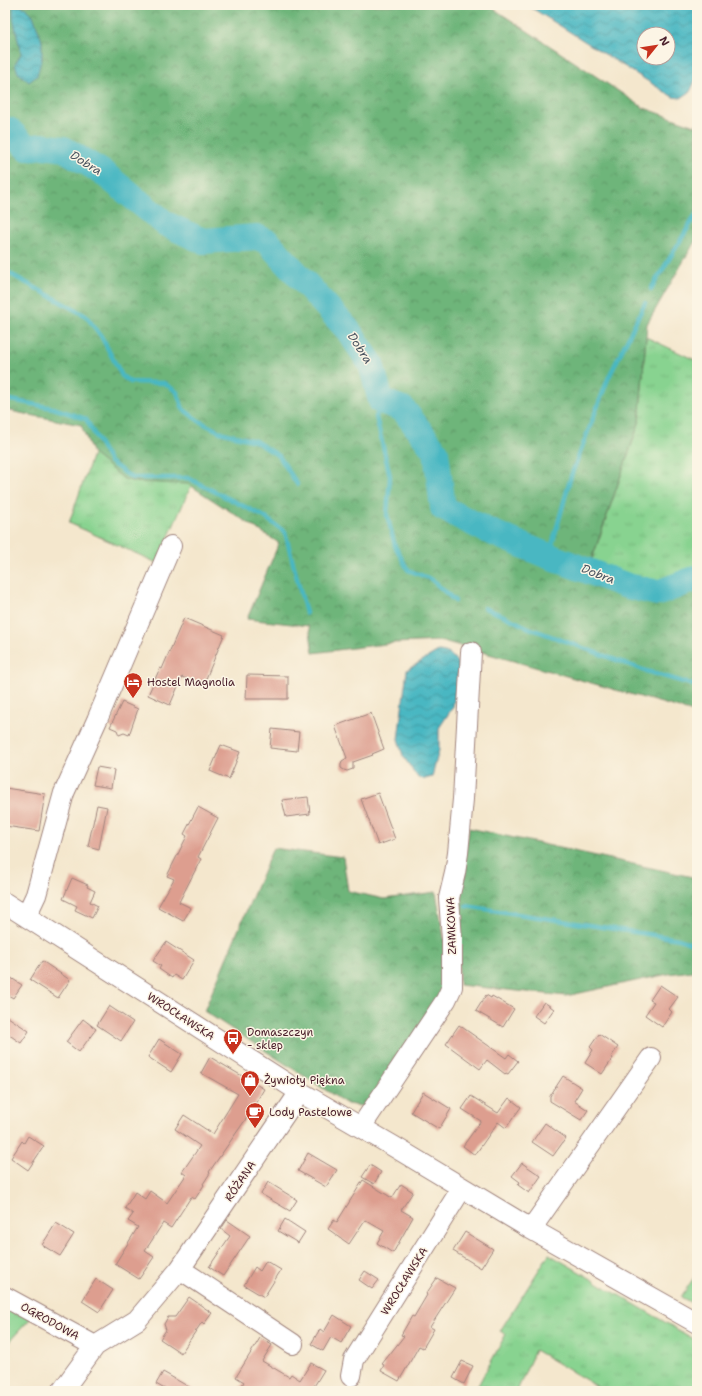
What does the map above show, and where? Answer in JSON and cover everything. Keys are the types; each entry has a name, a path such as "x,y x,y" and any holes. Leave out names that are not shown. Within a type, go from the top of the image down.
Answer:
{"street":[{"path":"26,916 36,895 64,793 100,713 170,546"},
{"name":"ZAMKOWA","path":"361,1127 446,1000 452,987 452,940 449,898 456,873 463,799 471,652"},
{"name":"WROCŁAWSKA","path":"5,903 300,1092 531,1229 697,1323"},
{"path":"531,1229 651,1058"},
{"name":"RÓŻANA","path":"62,1391 95,1346 137,1320 180,1269 300,1092"},
{"name":"WROCŁAWSKA","path":"351,1376 354,1360 462,1188"},
{"path":"180,1269 293,1344"},
{"name":"OGRODOWA","path":"5,1297 95,1346"}],"green space":[{"path":"5,5 488,5 644,108 695,126 697,123 697,238 647,324 639,423 586,576 626,591 657,597 678,590 697,581 697,713 443,641 393,643 313,653 309,626 247,619 279,543 188,484 135,482 124,479 93,454 81,425 5,410"},
{"path":"646,337 697,361 697,569 672,579 646,586 589,568 639,423"},
{"path":"93,454 124,479 135,482 188,483 191,486 157,563 69,523"},
{"path":"469,828 697,878 697,972 692,971 668,974 566,996 459,985 459,905"},
{"path":"273,848 343,857 348,891 384,899 436,892 447,955 439,1000 369,1107 347,1104 204,1011"},
{"path":"549,1254 697,1341 697,1391 605,1391 535,1350 517,1391 475,1391 506,1334 500,1331"},
{"path":"697,1273 697,1306 681,1297"},
{"path":"5,1304 31,1318 5,1346"}],"water":[{"path":"527,5 697,5 697,77 690,92 681,98 673,97"},
{"path":"20,6 26,8 33,15 42,41 42,58 37,76 29,82 18,73 15,64 21,54 13,17 13,7"},
{"path":"438,651 445,652 450,655 459,665 453,707 439,728 439,750 432,777 425,779 418,778 403,756 398,739 407,670"}],"building":[{"path":"184,618 224,635 203,686 182,677 170,705 148,695 160,668 162,669"},
{"path":"247,675 288,676 288,699 246,699"},
{"path":"122,702 138,709 129,735 124,733 119,735 117,730 110,727"},
{"path":"371,713 384,749 372,754 373,755 353,762 353,769 347,771 344,770 341,768 341,764 342,761 347,758 335,726"},
{"path":"272,729 299,732 297,751 270,748"},
{"path":"221,745 240,752 229,779 210,771"},
{"path":"97,767 114,770 111,788 93,785"},
{"path":"5,788 45,794 39,831 5,826"},
{"path":"378,793 395,839 378,845 361,799"},
{"path":"308,797 310,814 286,817 282,800"},
{"path":"97,805 107,807 99,849 88,846"},
{"path":"198,807 218,818 198,857 201,859 179,902 191,908 183,921 158,907 174,879 167,876 187,836 184,834"},
{"path":"72,878 88,885 87,887 95,891 90,902 98,906 92,918 75,910 77,906 63,899"},
{"path":"166,942 194,960 182,980 174,975 172,978 159,969 161,966 153,961"},
{"path":"42,961 70,980 58,998 30,980"},
{"path":"5,974 22,985 13,998 5,993"},
{"path":"660,985 678,997 669,1009 672,1012 662,1027 645,1015 654,1002 650,1000"},
{"path":"486,995 491,998 492,996 514,1009 503,1027 476,1011"},
{"path":"544,1002 554,1009 544,1023 534,1016"},
{"path":"109,1006 133,1022 121,1041 97,1025"},
{"path":"5,1015 29,1031 21,1043 5,1032"},
{"path":"83,1019 96,1029 79,1052 66,1042"},
{"path":"459,1025 506,1058 509,1054 518,1061 508,1074 505,1074 487,1060 480,1069 446,1044"},
{"path":"599,1034 618,1047 611,1057 613,1058 602,1074 585,1063 593,1050 590,1047"},
{"path":"159,1039 182,1054 171,1072 148,1057"},
{"path":"210,1057 264,1089 255,1106 209,1172 210,1173 203,1184 204,1185 195,1199 191,1197 171,1228 163,1223 145,1251 154,1257 139,1279 115,1264 138,1227 128,1221 133,1214 125,1208 135,1192 145,1199 150,1191 167,1203 186,1175 182,1172 200,1146 175,1129 184,1115 213,1134 238,1094 201,1073"},
{"path":"563,1076 582,1088 574,1101 588,1110 581,1120 550,1101 550,1096"},
{"path":"423,1092 451,1109 439,1129 411,1112"},
{"path":"471,1096 498,1113 509,1098 521,1107 506,1128 498,1122 475,1155 463,1146 481,1121 462,1109"},
{"path":"545,1123 566,1138 553,1156 532,1142"},
{"path":"28,1136 44,1146 28,1170 11,1158 22,1141 24,1143"},
{"path":"308,1153 337,1170 326,1187 298,1171"},
{"path":"522,1163 541,1176 529,1193 518,1185 520,1182 512,1176"},
{"path":"370,1165 381,1172 374,1184 362,1177"},
{"path":"363,1180 392,1198 401,1184 413,1192 401,1210 413,1217 393,1253 377,1243 384,1231 365,1220 349,1244 328,1229 334,1220 337,1222"},
{"path":"268,1182 297,1200 290,1211 261,1194"},
{"path":"285,1219 305,1232 298,1243 278,1231"},
{"path":"227,1220 250,1236 223,1276 209,1267 230,1236 221,1229"},
{"path":"56,1223 74,1234 60,1256 42,1245"},
{"path":"465,1232 493,1249 481,1268 453,1251"},
{"path":"266,1261 281,1270 264,1297 244,1285 255,1267 260,1271"},
{"path":"365,1271 379,1280 372,1289 359,1280"},
{"path":"437,1278 455,1288 430,1327 434,1329 423,1348 419,1346 399,1381 381,1371 384,1365 382,1364 404,1336 401,1335 412,1316 414,1317 427,1295 426,1294"},
{"path":"96,1279 113,1290 99,1312 82,1301"},
{"path":"189,1297 212,1313 204,1324 202,1322 181,1353 160,1339 166,1330 164,1324 168,1317 175,1317"},
{"path":"334,1315 351,1326 341,1343 331,1337 323,1351 311,1344 320,1329 324,1332"},
{"path":"260,1338 272,1345 262,1361 289,1377 291,1374 300,1380 311,1363 324,1370 313,1388 319,1391 238,1391 244,1382 236,1377"},
{"path":"462,1361 473,1366 464,1384 453,1378"},
{"path":"163,1372 196,1391 168,1391 156,1384"}],"waterway":[{"name":"Dobra","path":"5,129 9,130 27,148 43,146 64,149 102,172 166,224 203,241 257,237 268,242 348,330 371,364 381,401 403,409 436,452 443,508 486,530 627,586 658,593 697,578"},
{"path":"651,289 697,213"},
{"path":"5,271 86,316 101,336 122,376 130,382 164,383 177,392 183,409 199,421 220,432 255,441 279,456 297,484"},
{"path":"549,556 571,476 608,379 645,303"},
{"path":"5,399 53,408 86,419 110,462 132,478 188,478 263,516 285,532 306,613"},
{"path":"381,401 376,417 390,476 387,515 395,546 408,570 431,579 455,601"},
{"path":"484,608 529,628 646,671 697,686"},
{"path":"466,906 679,939 697,946"}],"place":[{"name":"Hostel Magnolia","path":"133,699"},
{"name":"Domaszczyn - sklep","path":"233,1055"},
{"name":"Żywioły Piękna","path":"250,1097"},
{"name":"Lody Pastelowe","path":"255,1129"}]}
